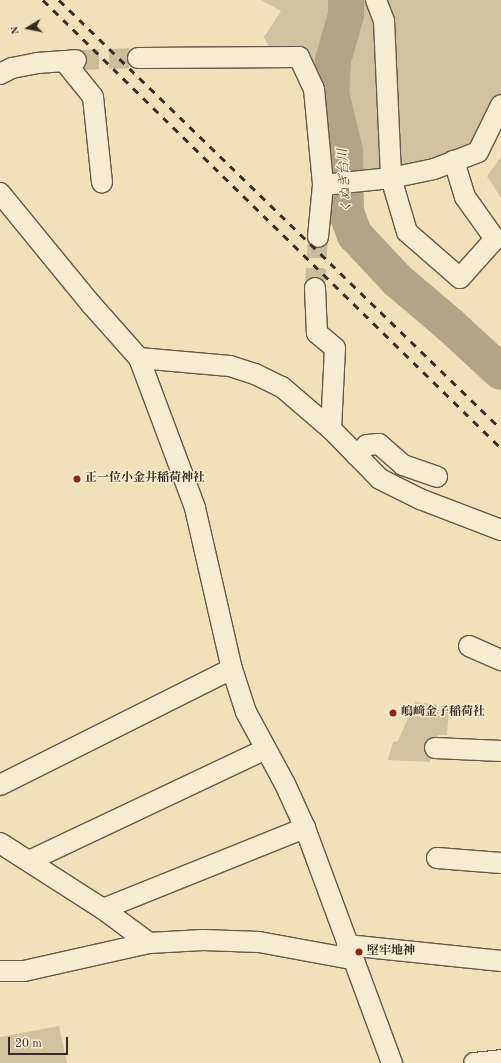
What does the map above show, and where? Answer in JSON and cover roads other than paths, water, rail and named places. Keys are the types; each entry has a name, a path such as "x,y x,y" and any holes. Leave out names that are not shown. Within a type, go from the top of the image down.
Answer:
{"street":[{"path":"376,0 384,21 391,178 407,232 460,278 495,239 465,197 454,161"},
{"path":"138,58 299,57 314,89 339,184 318,237"},
{"path":"0,74 24,66 72,60 93,97 102,183"},
{"path":"339,184 391,178 434,169 454,161 485,154 501,105"},
{"path":"0,193 91,304 139,358 195,508 232,669 246,712 285,784 304,828 392,1063"},
{"path":"315,288 317,333 335,348 331,429"},
{"path":"139,358 230,366 255,374 282,387 331,429 380,479 420,499 501,530"},
{"path":"356,455 367,445 379,444 403,464 437,477"},
{"path":"469,646 501,660"},
{"path":"0,786 232,669"},
{"path":"435,748 501,751"},
{"path":"29,861 266,749"},
{"path":"103,908 304,828"},
{"path":"0,843 103,908 149,943"},
{"path":"438,858 501,863"},
{"path":"0,971 24,971 149,943 203,940 259,942 350,952 501,961"},
{"path":"474,1063 501,1060"}],"waterway":[{"name":"くぬぎ台川","path":"346,0 346,15 333,60 331,93 345,151 346,212 355,235 397,280 450,325 501,372"}],"tunnel":[{"path":"79,60 138,58"},
{"path":"315,288 318,237"}],"railway":[{"path":"43,0 501,448"},
{"path":"59,0 501,429"}],"place":[{"name":"正一位小金井稲荷神社","path":"77,479"},
{"name":"嶋﨑金子稲荷社","path":"393,713"},
{"name":"堅牢地神","path":"359,952"}]}
